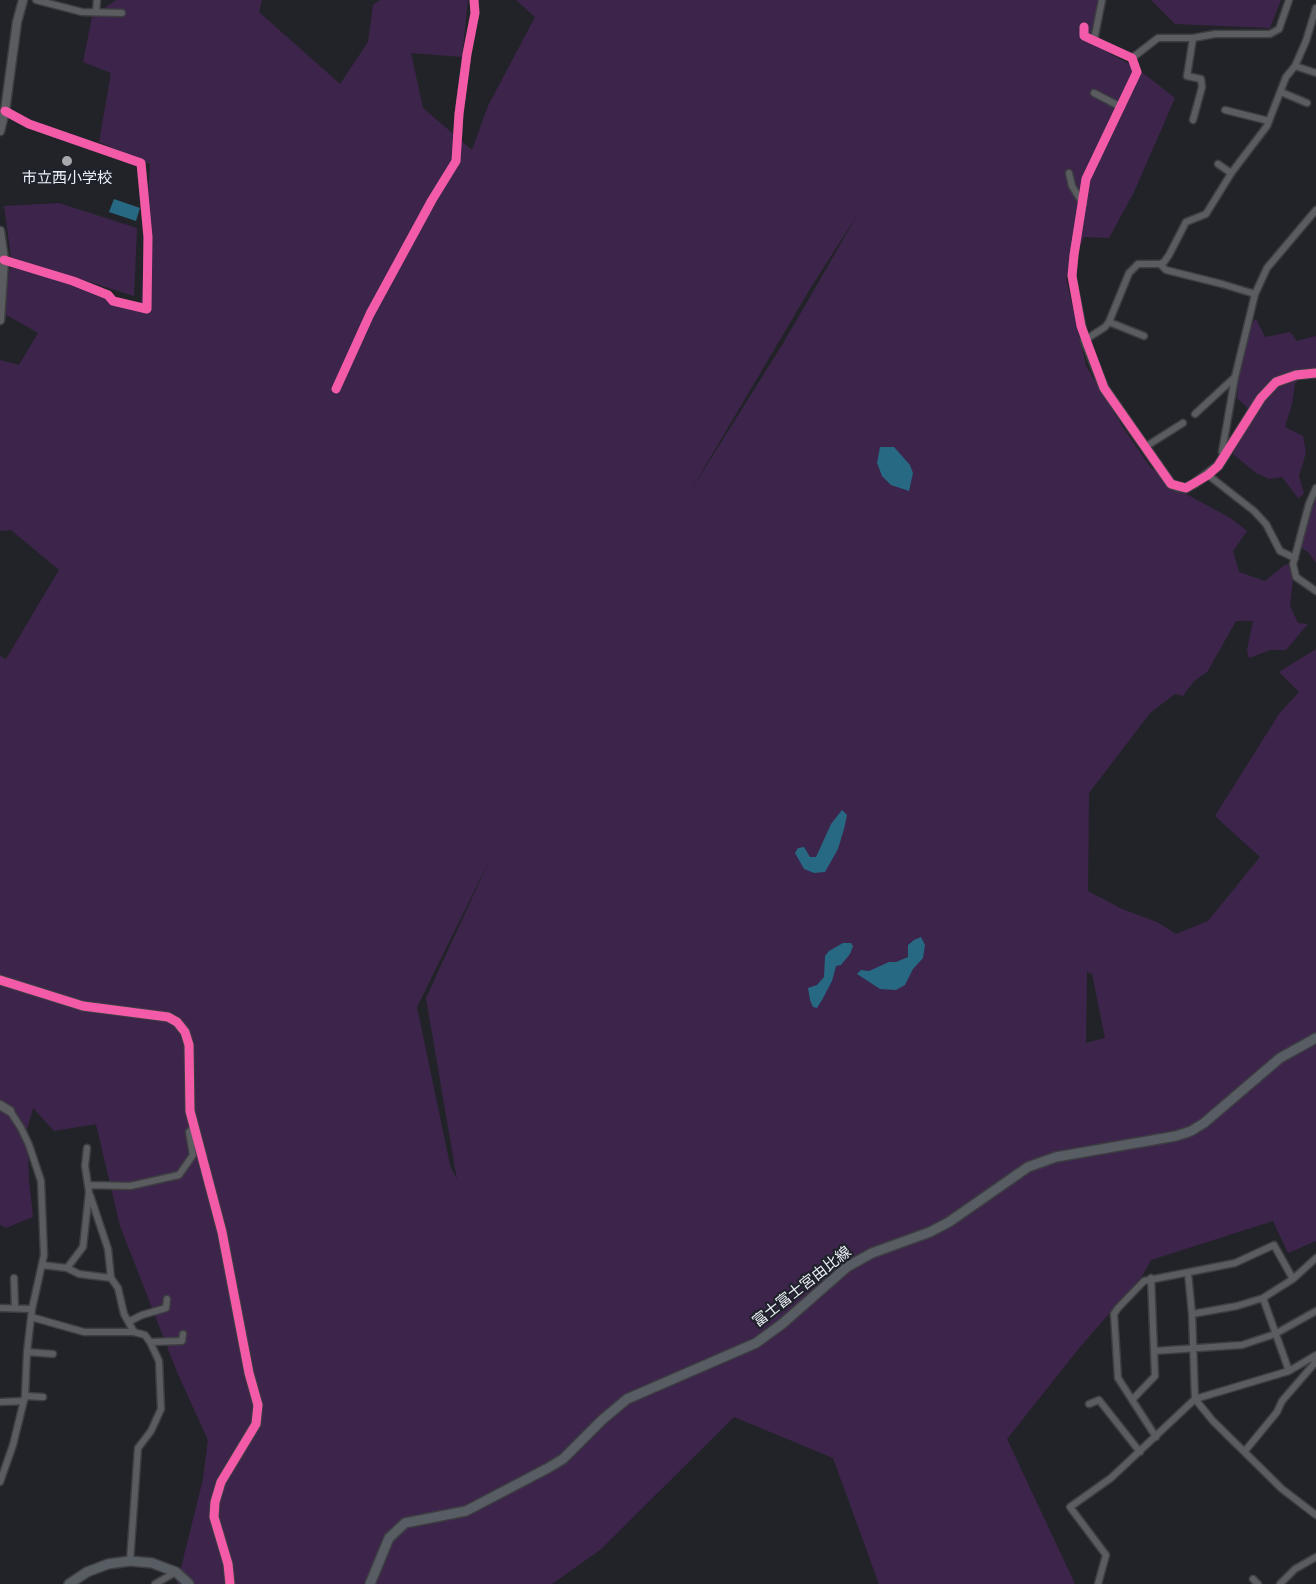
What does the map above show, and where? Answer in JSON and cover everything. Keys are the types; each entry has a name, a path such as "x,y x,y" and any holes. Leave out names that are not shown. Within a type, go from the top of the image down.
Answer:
{"main road":[{"name":"富士富士宮由比線","path":"370,1584 389,1538 405,1523 466,1511 563,1460 602,1420 627,1399 756,1343 782,1324 847,1267 872,1253 930,1232 949,1222 1029,1167 1056,1157 1176,1136 1191,1131 1204,1123 1280,1058 1316,1038"},
{"path":"69,1584 87,1572 108,1564 130,1561 152,1563 176,1572 189,1584"}],"street":[{"path":"0,131 5,111 4,86 23,0"},
{"path":"36,0 82,12 122,14"},
{"path":"96,12 97,0"},
{"path":"336,389 370,314 432,200 456,161 466,54 475,13 474,0"},
{"path":"1094,40 1102,0"},
{"path":"1132,58 1158,38 1193,38 1215,34 1270,34 1279,29 1289,0"},
{"path":"1085,340 1109,322 1129,273 1138,264 1160,264 1169,255 1186,222 1206,214 1231,172 1269,121 1286,77 1295,66 1316,8"},
{"path":"1084,27 1084,36 1132,58 1137,72 1086,180 1074,255 1072,276 1085,340 1104,388 1171,484 1186,488 1208,475 1225,456 1261,398 1276,382 1296,375 1316,373"},
{"path":"1193,38 1187,76 1201,79 1202,87 1193,120"},
{"path":"1295,66 1316,73"},
{"path":"1281,92 1307,103"},
{"path":"1094,93 1121,107"},
{"path":"1225,110 1269,121"},
{"path":"4,260 73,280 108,295 113,301 147,309 148,237 141,163 29,124 5,111"},
{"path":"1218,164 1231,172"},
{"path":"1069,173 1072,186 1083,204"},
{"path":"1225,456 1222,452 1235,377 1255,294 1267,268 1316,210"},
{"path":"0,231 4,260 0,320"},
{"path":"1160,264 1166,270 1255,294"},
{"path":"1109,322 1144,336"},
{"path":"1195,414 1235,377"},
{"path":"1145,447 1183,423"},
{"path":"1208,475 1254,511 1266,524 1280,550 1295,558"},
{"path":"1316,488 1309,504 1293,564 1296,577 1316,591"},
{"path":"0,980 83,1006 168,1017 177,1022 185,1032 189,1045 190,1111 222,1232 249,1373 258,1406 256,1424 221,1482 215,1502 214,1517 228,1564 230,1584"},
{"path":"0,1105 10,1111 29,1145 41,1181 43,1201 42,1265 32,1309 25,1399 0,1482"},
{"path":"89,1185 130,1186 178,1175 193,1155 189,1132 194,1127"},
{"path":"67,1268 83,1247 89,1192 85,1166 87,1148"},
{"path":"89,1192 108,1249 111,1278 118,1288 124,1314 135,1332"},
{"path":"1156,1437 1118,1378 1114,1314 1118,1308 1144,1281 1151,1278 1235,1263 1274,1245 1293,1279"},
{"path":"1192,1314 1237,1306 1263,1298 1293,1279 1316,1258"},
{"path":"42,1265 67,1268 79,1274 111,1278"},
{"path":"1188,1273 1195,1399 1213,1421 1282,1489 1316,1515"},
{"path":"14,1278 15,1308"},
{"path":"1132,1400 1155,1376 1151,1278"},
{"path":"1263,1298 1289,1371"},
{"path":"130,1321 166,1308 167,1299"},
{"path":"0,1308 32,1309"},
{"path":"1154,1351 1242,1345 1275,1334 1316,1311"},
{"path":"31,1317 84,1332 135,1332 145,1335 159,1361 161,1409 138,1448 130,1561"},
{"path":"150,1342 182,1341 183,1334"},
{"path":"27,1352 53,1354"},
{"path":"1098,1584 1106,1555 1070,1507 1111,1478 1195,1399 1289,1371 1316,1356"},
{"path":"1245,1451 1277,1412 1282,1401 1314,1364 1316,1356"},
{"path":"0,1401 43,1397"},
{"path":"1089,1404 1099,1400 1140,1452"},
{"path":"1280,1584 1295,1569 1316,1557"},
{"path":"155,1584 176,1572"}],"shaded area":[{"path":"116,0 262,0 259,12 340,84 368,42 373,5 380,0 468,0 462,57 411,53 423,108 472,150 488,106 535,17 516,0 1100,0 1089,42 1138,69 1175,98 1134,192 1109,238 1084,237 1066,278 1086,366 1150,467 1188,495 1232,519 1247,531 1233,551 1239,572 1265,581 1286,564 1294,568 1290,606 1298,623 1308,624 1286,650 1270,650 1249,658 1247,650 1253,621 1236,621 1207,672 1194,681 1183,696 1175,694 1150,713 1089,793 1088,891 1122,909 1157,922 1176,934 1208,921 1260,857 1215,816 1279,714 1299,692 1279,672 1316,649 1316,1241 1288,1253 1273,1221 1151,1260 1142,1276 1080,1347 1007,1439 1075,1584 879,1584 833,1458 734,1417 600,1550 552,1584 177,1584 203,1479 208,1440 177,1372 120,1226 96,1124 54,1131 33,1108 27,1130 33,1217 6,1228 0,1225 0,656 6,659 59,570 11,530 0,531 0,360 19,365 38,333 3,313 10,267 141,304 150,164 99,142 111,73 83,62 92,17","holes":["859,212 784,342 688,495 810,289","491,857 426,998 457,1180 450,1165 417,1007","1087,972 1092,974 1105,1038 1086,1043"]},
{"path":"1151,0 1281,0 1270,28 1175,24"},
{"path":"59,203 137,228 134,296 11,257 4,206"},
{"path":"1256,319 1265,337 1290,332 1297,341 1316,336 1316,369 1305,369 1295,384 1285,427 1303,436 1306,453 1299,476 1304,494 1298,498 1282,477 1269,479 1256,473 1233,454 1251,411 1237,398 1239,376 1250,325"},
{"path":"1316,493 1316,563 1309,553 1299,546"}],"water":[{"path":"114,199 140,208 136,221 109,212"},
{"path":"880,447 894,447 910,465 913,473 909,491 891,485 882,476 877,463"},
{"path":"842,810 847,815 844,829 838,849 825,872 814,873 804,869 795,853 798,848 804,847 810,857 816,857 831,824"},
{"path":"921,937 925,945 923,958 913,969 905,985 896,990 880,989 857,974 861,970 869,971 908,957 908,945"},
{"path":"843,943 851,943 853,946 850,954 841,965 836,966 832,981 822,1000 817,1008 813,1007 808,988 817,985 824,977 825,956"}],"cycle path":[{"path":"336,389 370,314 432,200 456,161 459,114 475,13 474,0"},
{"path":"1084,27 1084,36 1132,58 1137,72 1086,179 1074,255 1072,276 1081,326 1104,388 1171,484 1186,488 1218,466 1261,398 1276,382 1296,375 1316,373"},
{"path":"4,260 73,281 108,295 113,301 147,309 148,237 141,163 29,124 5,111"},
{"path":"0,980 83,1006 168,1017 177,1022 185,1032 189,1045 190,1111 222,1232 249,1373 258,1405 256,1424 221,1482 215,1502 214,1517 228,1564 230,1584"}],"place":[{"name":"市立西小学校","path":"67,161"}]}
